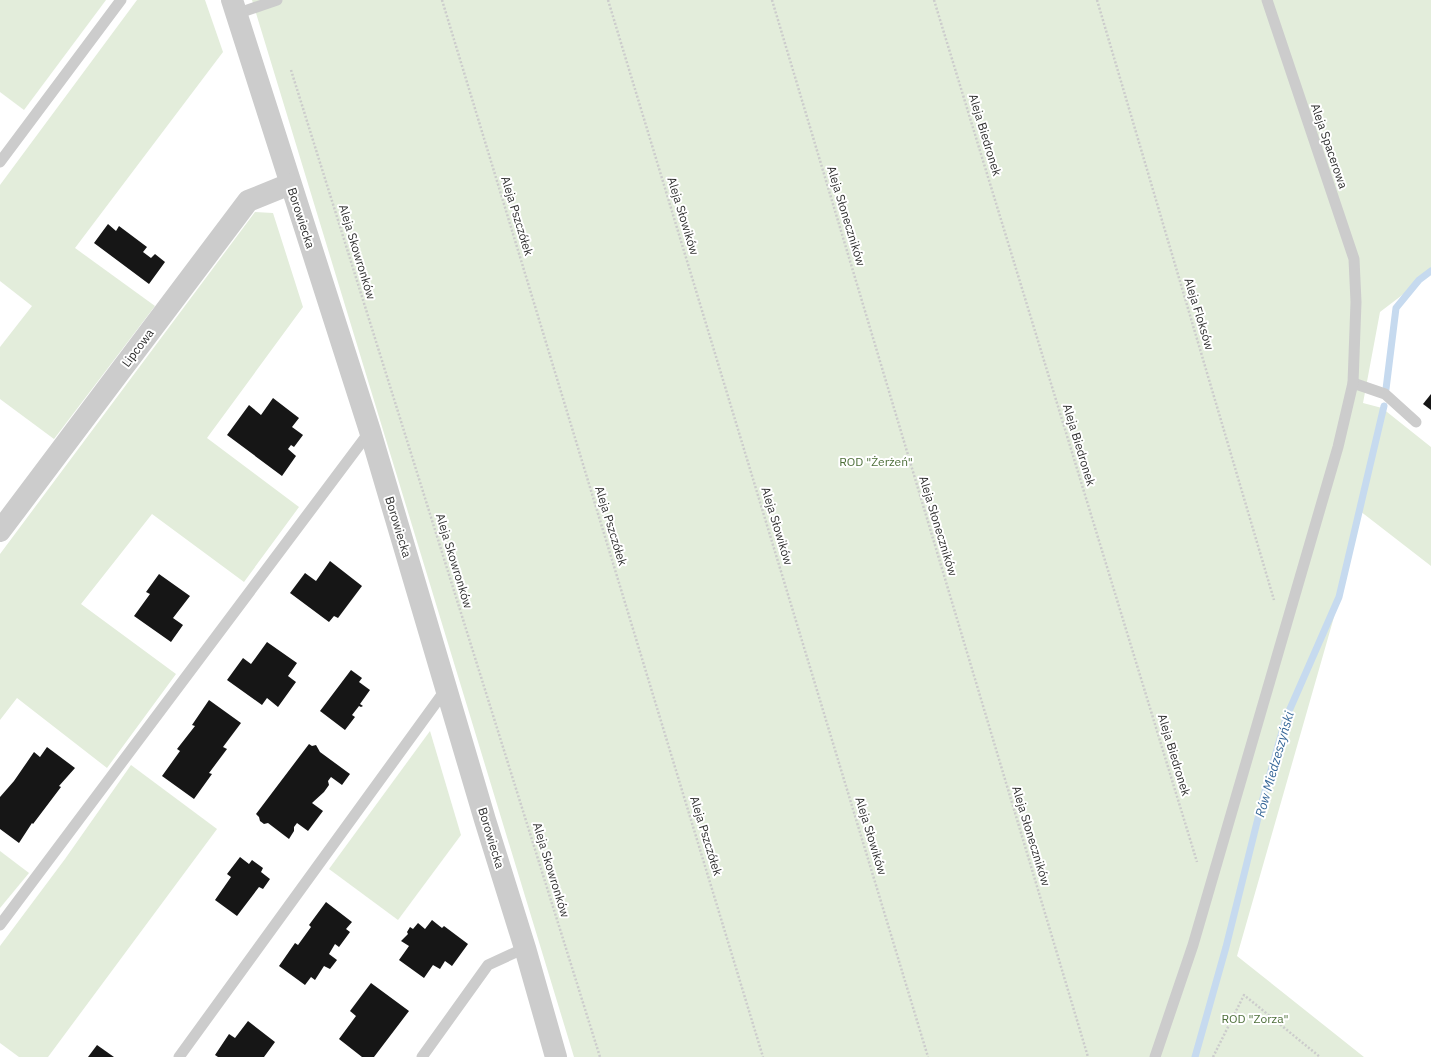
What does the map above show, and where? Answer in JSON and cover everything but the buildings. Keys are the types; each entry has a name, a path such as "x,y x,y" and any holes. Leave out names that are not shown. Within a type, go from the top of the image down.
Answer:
{"street":[{"name":"Borowiecka","path":"234,7 370,431 485,820 525,948 556,1057"},
{"name":"Lipcowa","path":"0,531 248,201 290,184"}],"lane":[{"path":"0,162 121,0"},
{"path":"234,7 277,0"},
{"name":"Aleja Spacerowa","path":"1155,1057 1193,945 1338,447 1353,383 1356,302 1354,259 1267,0"},
{"path":"1353,383 1385,394 1416,422"},
{"path":"0,925 370,431"},
{"path":"179,1057 446,689"},
{"path":"422,1057 488,965 525,948"}],"path":[{"name":"Aleja Pszczółek","path":"442,0 763,1057"},
{"name":"Aleja Słowików","path":"608,0 928,1057"},
{"name":"Aleja Słoneczników","path":"772,0 1088,1057"},
{"name":"Aleja Biedronek","path":"934,0 1207,896"},
{"name":"Aleja Floksów","path":"1097,0 1284,632"},
{"name":"Aleja Skowronków","path":"291,70 600,1057"},
{"path":"1213,1057 1244,995 1320,1057"}],"green space":[{"path":"0,0 106,0 24,110 0,92"},
{"path":"137,0 205,0 223,52 75,248 155,306 54,439 0,399 0,347 32,306 0,281 0,185"},
{"name":"ROD \"Żerżeń\"","path":"252,0 1431,0 1431,273 1380,312 1363,403 1382,408 1431,447 1431,566 1360,511 1352,554 1237,956 1364,1057 574,1057"},
{"path":"255,212 273,213 303,307 207,438 299,507 244,582 152,514 81,604 176,674 107,768 17,698 0,720 0,554"},
{"path":"430,731 461,835 398,920 329,869"},
{"path":"131,765 217,829 48,1057 19,1057 0,1043 0,946 65,859"},
{"path":"0,851 29,873 0,908"}],"waterway":[{"name":"Rów Miedzeszyński","path":"1386,389 1396,308 1419,280 1431,271"},
{"name":"Rów Miedzeszyński","path":"1195,1057 1226,947 1262,802 1286,718 1339,597 1384,406"}],"park label":[{"name":"ROD \"Zorza\"","path":"1255,1019"}]}
